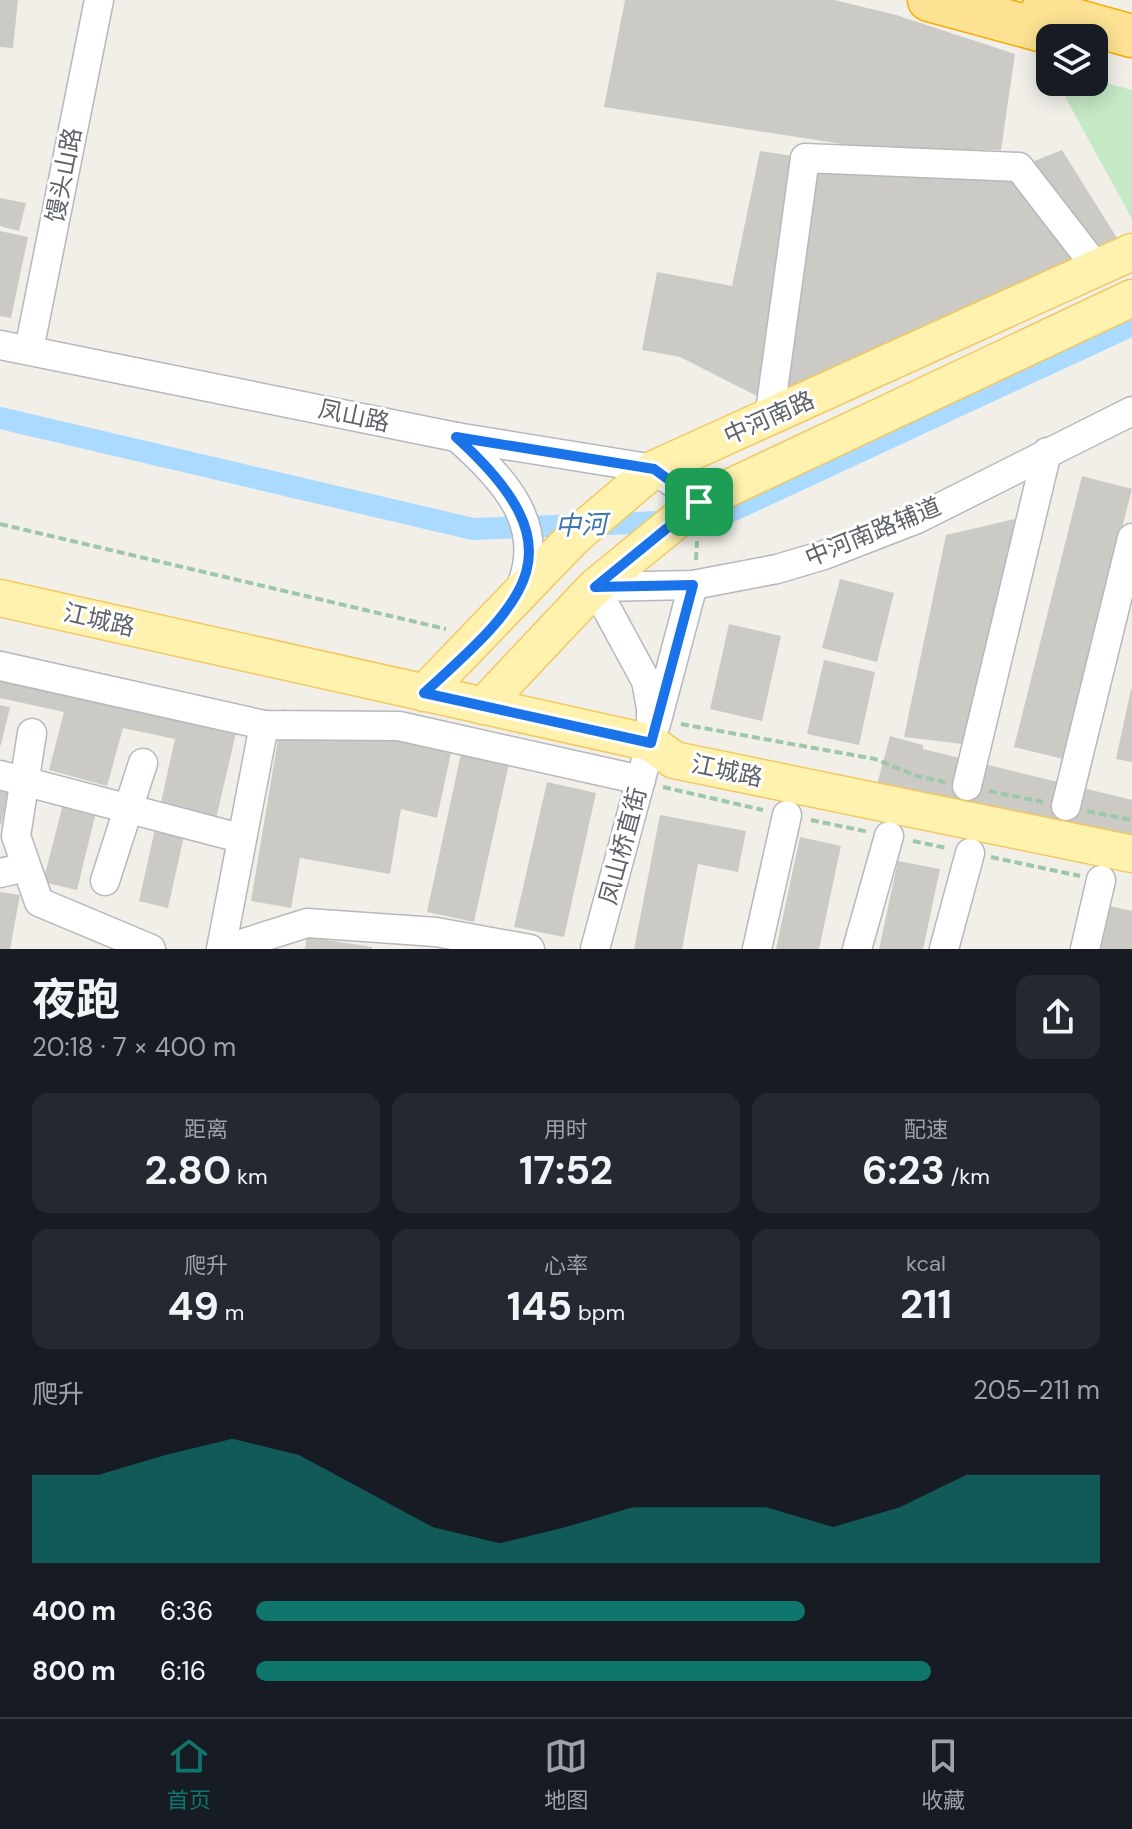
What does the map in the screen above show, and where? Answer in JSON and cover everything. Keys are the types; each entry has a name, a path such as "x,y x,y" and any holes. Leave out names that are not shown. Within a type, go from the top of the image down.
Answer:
{"highway":[{"path":"929,0 1036,29"},
{"path":"1002,0 1124,42"},
{"path":"1064,0 1124,42"}],"main road":[{"name":"中河南路","path":"424,693 574,537 654,469 1132,252"},
{"name":"中河南路","path":"483,706 595,587 694,506 1132,298"},
{"name":"江城路","path":"0,598 651,743 674,760 1132,854"}],"street":[{"name":"馒头山路","path":"29,350 99,0"},
{"path":"769,419 805,158 1019,167 1097,268"},
{"name":"凤山路","path":"0,345 456,437 654,469 694,506"},
{"name":"中河南路辅道","path":"595,587 693,585 777,569 917,519 1132,411"},
{"path":"456,437 495,472 517,508 531,542 530,568 514,601"},
{"path":"967,786 1047,452"},
{"path":"1066,806 1125,597 1132,538"},
{"name":"凤山桥直街","path":"595,949 693,585"},
{"path":"595,587 646,681 651,743"},
{"path":"0,666 264,725 399,726 641,780"},
{"path":"264,725 240,838 223,949 307,923 436,932 530,949"},
{"path":"32,733 12,778 16,836 13,870 39,902 151,949"},
{"path":"105,881 143,763"},
{"path":"12,778 240,838"},
{"path":"757,949 787,815"},
{"path":"857,949 889,836"},
{"path":"944,949 970,853"},
{"path":"1085,949 1101,880"}],"path":[{"path":"0,524 480,637"}],"green space":[{"path":"1108,84 1132,90 1132,219 1065,96 1108,96"}],"building":[{"path":"0,0 18,0 13,48 0,47"},
{"path":"625,0 834,0 896,15 1015,54 1001,150 874,149 604,107"},
{"path":"1062,150 1127,254 771,403 680,357 642,350 657,272 732,286 760,151 805,158 1019,167"},
{"path":"0,198 26,203 19,231 0,226"},
{"path":"0,231 28,237 11,318 0,316"},
{"path":"1082,476 1132,489 1063,759 1014,747"},
{"path":"1023,517 971,745 904,737 946,535"},
{"path":"840,579 894,593 877,662 822,648"},
{"path":"729,624 781,636 762,721 710,709"},
{"path":"0,650 242,707 216,819 160,807 175,739 123,728 107,786 49,770 64,712 0,698"},
{"path":"824,660 875,672 859,745 807,734"},
{"path":"1132,689 1132,762 1116,759"},
{"path":"0,705 10,707 1,745 0,745"},
{"path":"283,709 452,748 437,818 401,809 390,874 300,858 291,908 251,901"},
{"path":"890,736 923,745 923,749 1132,800 1132,866 871,807"},
{"path":"462,749 510,759 474,922 427,912"},
{"path":"547,782 596,793 564,937 514,927"},
{"path":"0,787 10,789 1,825 0,825"},
{"path":"64,800 97,808 77,890 43,882"},
{"path":"660,815 746,831 738,872 698,864 682,949 634,949"},
{"path":"157,820 186,827 168,908 139,901"},
{"path":"800,837 841,846 819,949 776,949"},
{"path":"898,861 940,869 923,949 879,949"},
{"path":"0,892 20,895 10,949 0,949"},
{"path":"1110,906 1132,911 1132,949 1101,949"},
{"path":"307,937 372,947 372,949 305,949"}],"waterway":[{"name":"中河","path":"0,418 473,529 712,520 1132,325"}],"route":[{"path":"456,437 654,469 699,502 595,587 693,585 651,743 424,693 514,601 530,568 531,542 507,488 495,472 456,437"}]}
